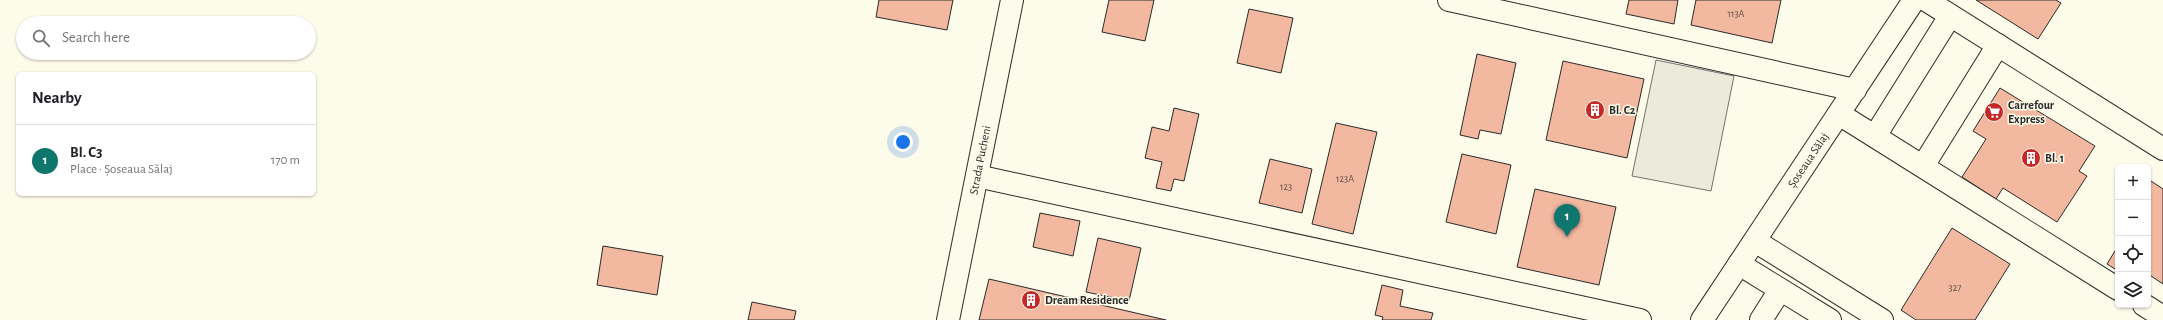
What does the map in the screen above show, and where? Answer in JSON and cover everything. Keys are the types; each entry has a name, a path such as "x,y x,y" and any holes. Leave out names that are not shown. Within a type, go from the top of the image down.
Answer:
{"street":[{"name":"Strada Pucheni","path":"948,320 1012,0"},
{"path":"1449,0 1855,90"},
{"name":"Șoseaua Sălaj","path":"1702,320 1914,0"},
{"path":"1926,0 2163,149"},
{"path":"1875,136 1950,16"},
{"path":"1923,166 1998,45"},
{"path":"1839,114 2115,287"},
{"path":"977,176 1640,320"},
{"path":"1755,241 1882,320"},
{"path":"1739,264 1830,320"},
{"path":"1761,320 1780,290"},
{"path":"2149,308 2163,317"}],"shaded area":[{"path":"1656,60 1734,76 1711,191 1632,176"}],"building":[{"path":"879,0 953,0 947,30 876,17"},
{"path":"1109,0 1154,0 1145,41 1102,32"},
{"path":"1629,0 1678,0 1674,24 1626,14"},
{"path":"1696,0 1781,0 1772,43 1691,25"},
{"path":"1976,0 2056,0 2061,3 2038,39"},
{"path":"1249,9 1293,18 1281,73 1237,63"},
{"path":"1477,54 1516,63 1501,134 1480,130 1478,139 1460,135"},
{"name":"Bl. C2","path":"1563,61 1644,79 1627,158 1546,140"},
{"name":"Bl. 1","path":"2000,88 2095,146 2079,171 2087,176 2057,222 2003,188 1996,199 1962,177 1986,139 1973,131"},
{"path":"1174,108 1199,114 1184,181 1174,179 1171,191 1156,188 1162,162 1145,158 1152,127 1169,131"},
{"path":"1336,123 1377,132 1353,234 1312,224"},
{"path":"1462,154 1511,165 1496,234 1446,222"},
{"path":"1270,159 1312,169 1302,213 1259,203"},
{"path":"2151,181 2163,189 2163,284 2151,276"},
{"path":"1535,189 1616,207 1599,285 1517,267"},
{"path":"1040,213 1080,221 1073,256 1033,247"},
{"path":"1952,228 2010,264 1975,320 1916,320 1901,310"},
{"path":"1098,238 1141,248 1129,301 1086,292"},
{"path":"603,246 663,256 657,295 597,285"},
{"path":"2115,251 2115,269 2107,264"},
{"name":"Dream Residence","path":"989,279 1166,320 979,320"},
{"path":"1382,285 1403,290 1400,306 1433,313 1431,320 1382,320 1383,317 1375,315"},
{"path":"752,302 796,311 794,320 748,320"}],"place":[{"name":"Bl. C2","path":"1595,110"},
{"name":"Carrefour Express","path":"1994,112"},
{"name":"Bl. 1","path":"2031,158"},
{"name":"Bl. C3","path":"1567,237"},
{"name":"Dream Residence","path":"1031,300"}]}
